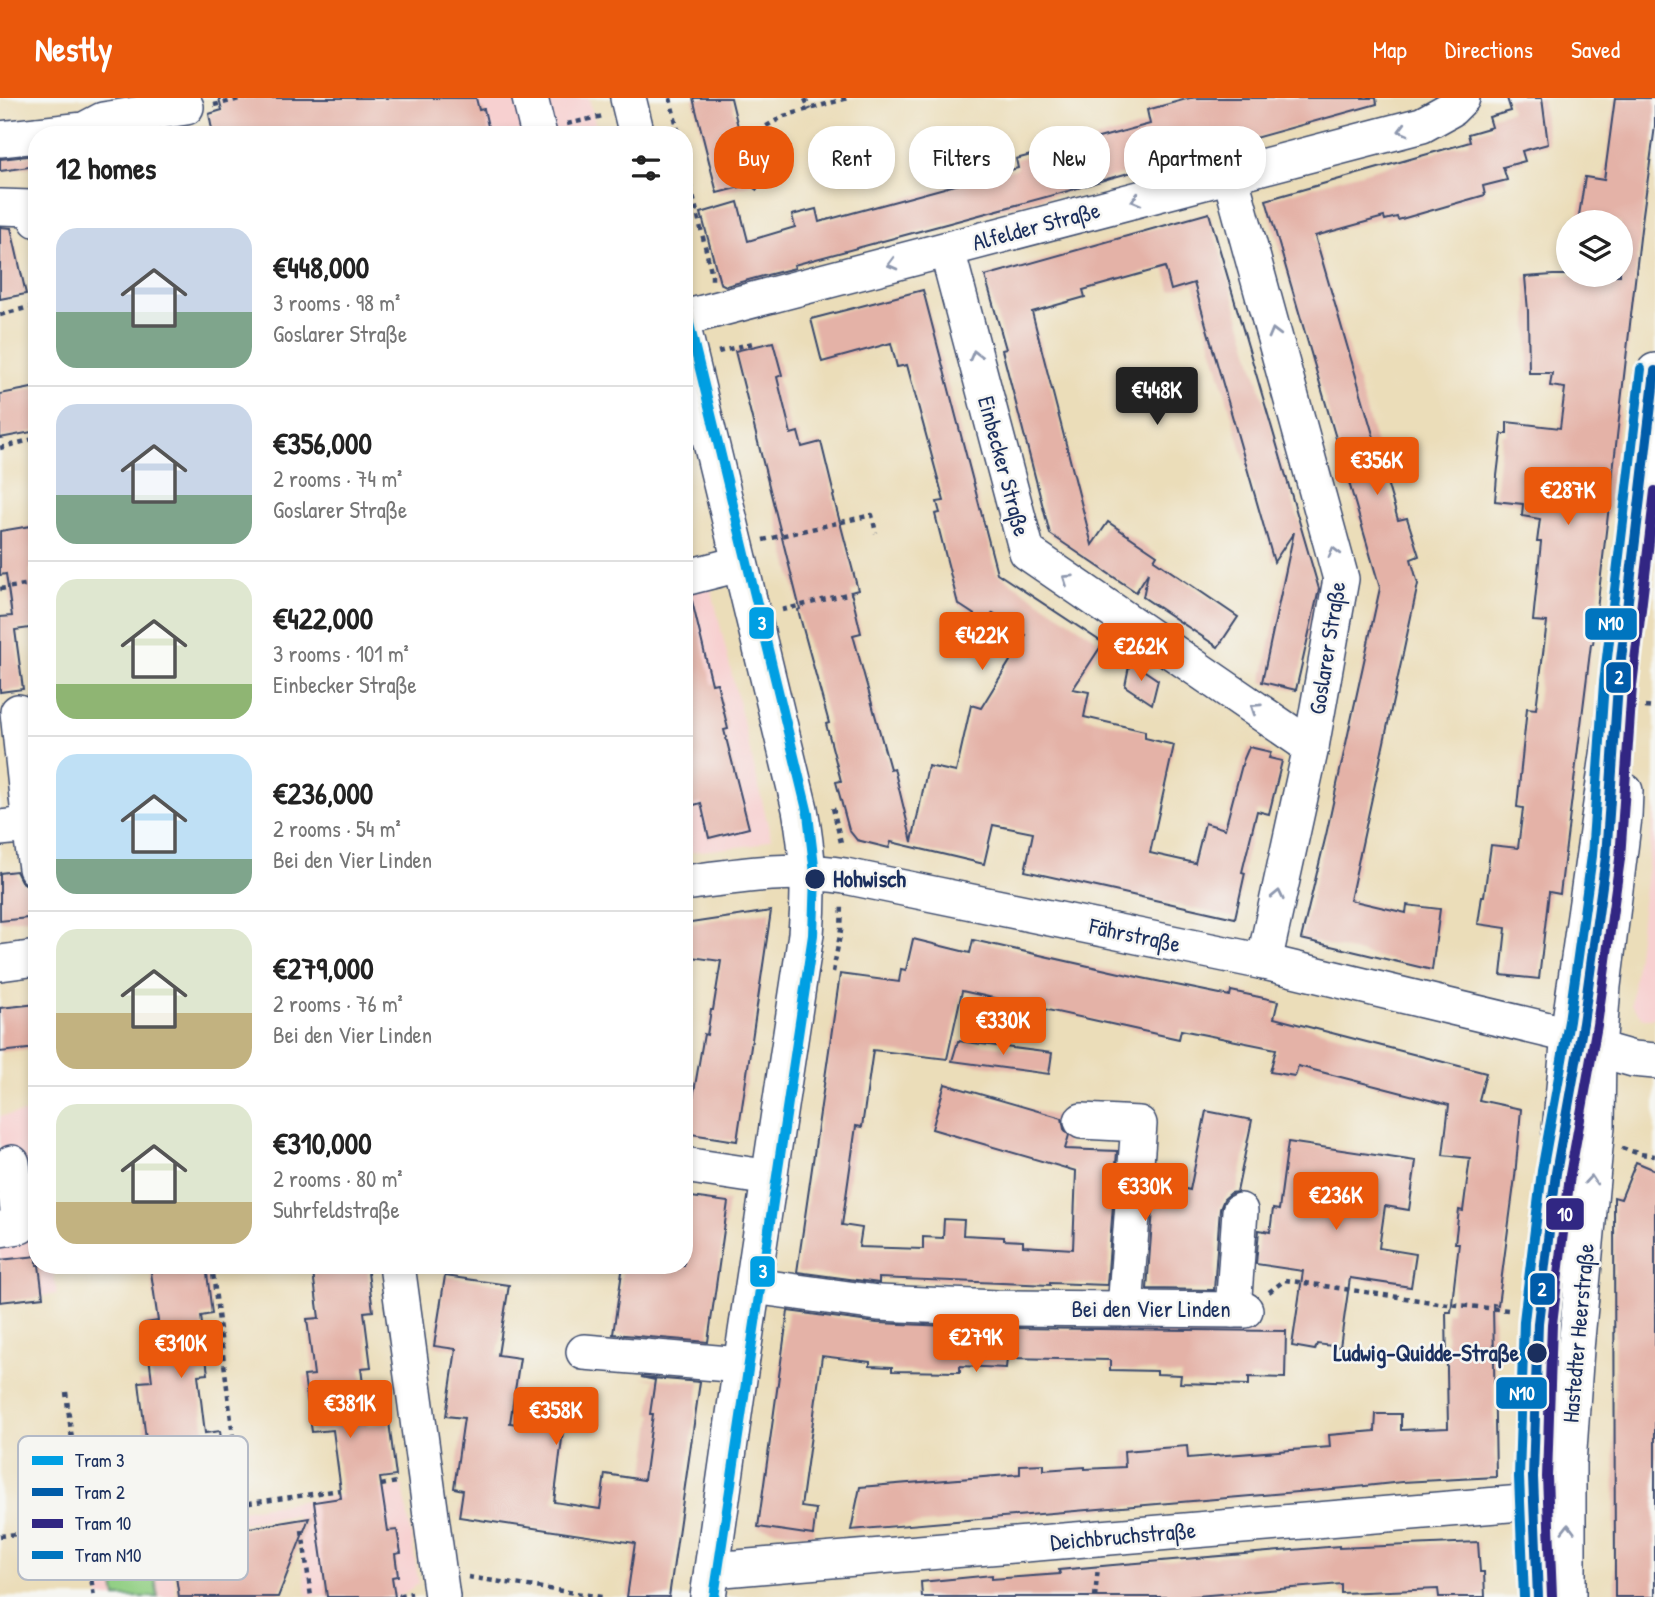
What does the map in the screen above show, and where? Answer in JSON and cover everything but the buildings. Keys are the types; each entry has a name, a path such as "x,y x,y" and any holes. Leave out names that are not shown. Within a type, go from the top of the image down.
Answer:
{"street":[{"name":"Alfelder Straße","path":"1266,166 1422,125 1451,109 1462,98"},
{"path":"92,126 103,120 187,113"},
{"path":"0,139 28,136"},
{"name":"Alfelder Straße","path":"693,316 1177,189"},
{"name":"Goslarer Straße","path":"1234,189 1341,579 1311,747 1264,962"},
{"path":"1,207 28,208"},
{"name":"Einbecker Straße","path":"947,250 1027,552 1311,747"},
{"path":"693,370 800,809 806,839 809,902 710,1584"},
{"name":"Hastedter Heerstraße","path":"1538,1597 1534,1502 1538,1323 1556,1173 1582,1041 1618,685 1647,543 1655,371"},
{"path":"693,574 737,555"},
{"path":"18,712 15,826 28,852"},
{"name":"Fährstraße","path":"693,882 762,873 830,873 858,878 1264,962 1582,1041"},
{"path":"0,963 28,959"},
{"path":"1582,1041 1633,1059 1655,1061"},
{"name":"Hastedter Heerstraße","path":"1568,1597 1568,1464 1597,1126 1582,1041"},
{"path":"1082,1121 1139,1124 1125,1309"},
{"path":"0,1229 20,1226 12,1163"},
{"path":"693,1166 770,1178"},
{"path":"1239,1310 1240,1211"},
{"path":"398,1274 440,1585"},
{"name":"Bei den Vier Linden","path":"754,1286 878,1303 997,1308 1239,1310"},
{"path":"584,1352 741,1365"},
{"name":"Deichbruchstraße","path":"710,1584 1534,1502"}],"path":[{"path":"670,98 677,126"},
{"path":"755,190 762,177 755,148 763,128 784,116 844,98"},
{"path":"805,99 810,110"},
{"path":"536,121 632,114"},
{"path":"0,315 28,307"},
{"path":"717,352 753,344"},
{"path":"0,448 28,440"},
{"path":"737,555 872,515 876,533"},
{"path":"0,589 28,584"},
{"path":"782,610 851,593"},
{"path":"1640,1154 1655,1156"},
{"path":"213,1274 233,1436"},
{"name":"Bei den Vier Linden","path":"1239,1310 1286,1280 1438,1303 1495,1308"},
{"path":"66,1392 72,1436"},
{"path":"248,1503 340,1490"},
{"path":"302,1530 311,1597"},
{"path":"0,1536 18,1534"},
{"path":"440,1585 602,1597"}],"shaded area":[{"path":"274,98 589,98 596,126 229,126"},
{"path":"705,562 771,838 755,845 693,852 693,565"},
{"path":"1655,803 1655,1018 1643,1018 1631,1005"},
{"path":"28,1113 28,1274 54,1274 57,1294 0,1301 0,1116"},
{"path":"403,1486 419,1584 398,1597 307,1596 296,1515 248,1523 248,1509"},
{"path":"96,1580 174,1580 177,1597 99,1597"}],"green space":[{"path":"113,1580 155,1580 158,1597 116,1597"}],"tram line":[{"name":"3","path":"693,340 808,814 815,874 813,935 714,1597"},
{"name":"N10","path":"1524,1597 1519,1477 1524,1321 1542,1171 1569,1021 1592,856 1604,683 1641,369"},
{"name":"2","path":"1538,1597 1533,1477 1538,1323 1556,1173 1583,1023 1606,857 1618,685 1655,371"},
{"name":"10","path":"1552,1596 1547,1477 1552,1324 1570,1175 1597,1025 1620,859 1632,686 1655,491"}],"place":[{"name":"Hohwisch","path":"815,879"},
{"name":"Ludwig-Quidde-Straße","path":"1537,1353"}]}
